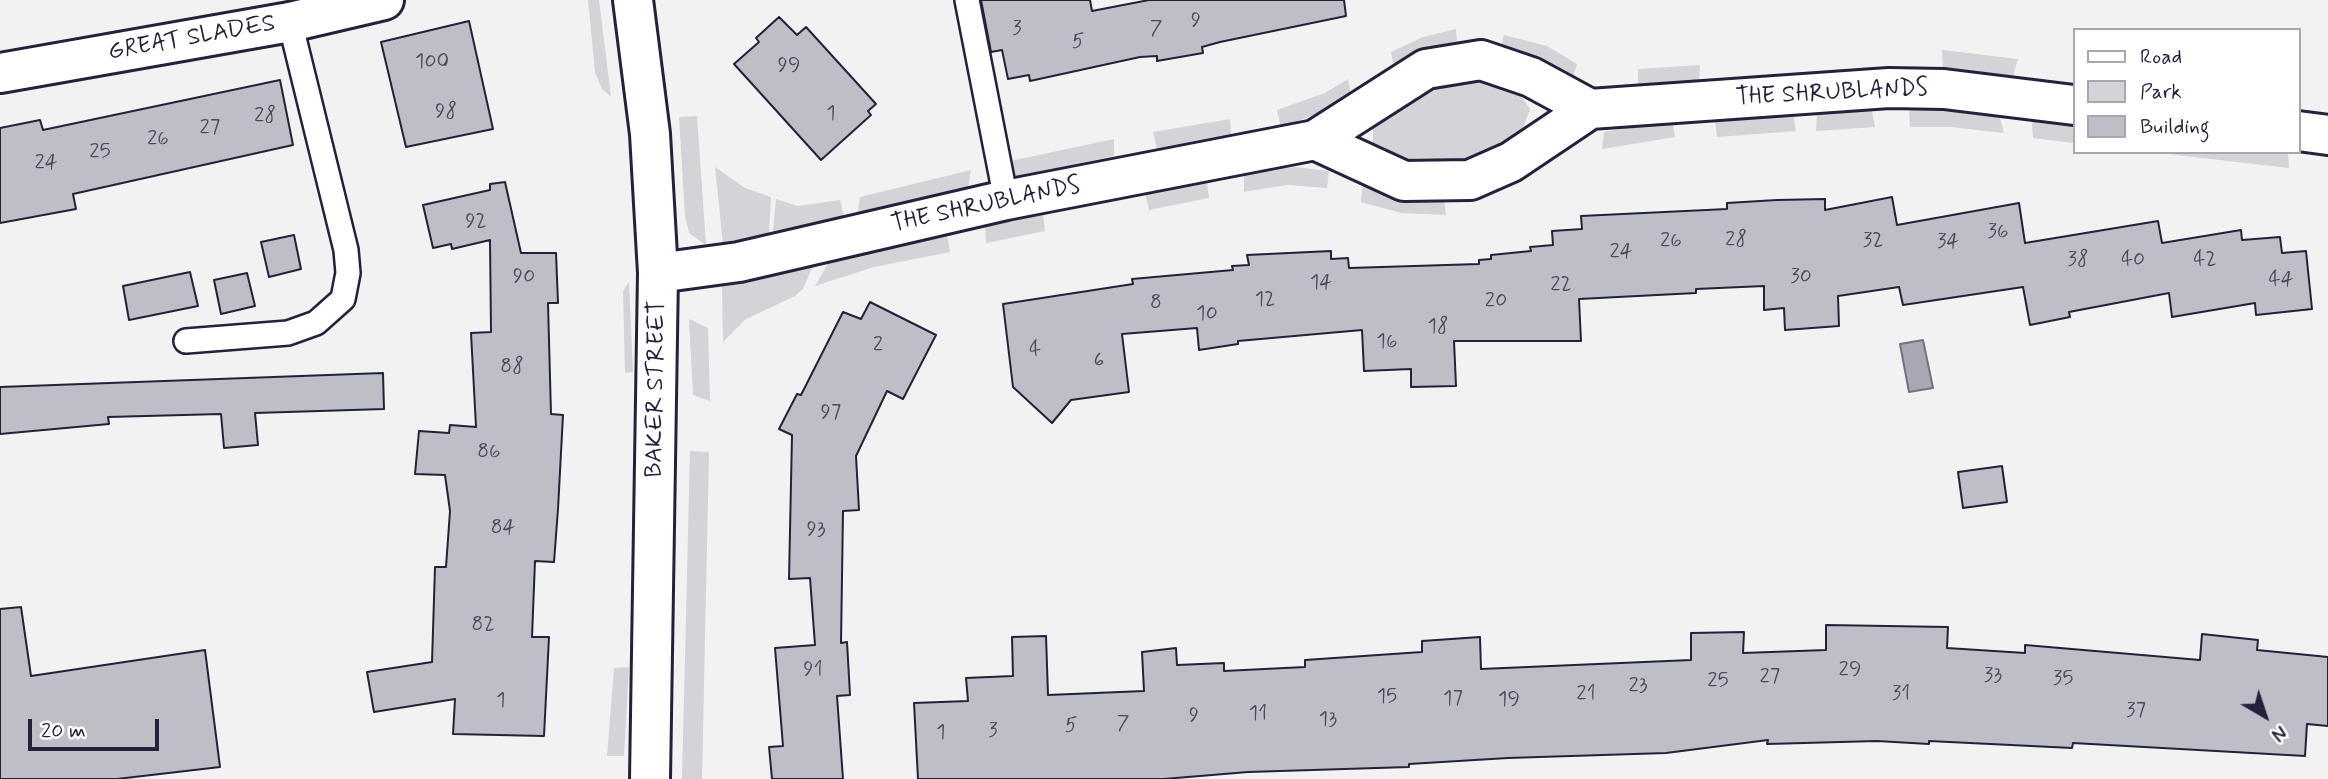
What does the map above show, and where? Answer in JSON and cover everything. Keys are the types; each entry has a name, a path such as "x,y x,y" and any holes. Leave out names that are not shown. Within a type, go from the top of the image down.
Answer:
{"street":[{"name":"GREAT SLADES","path":"0,73 290,22 384,0"},
{"name":"BAKER STREET","path":"633,0 650,134 658,273 650,779"},
{"name":"THE SHRUBLANDS","path":"658,273 739,262 1006,200 1315,140 1426,69 1481,60 1531,77 1590,109"},
{"name":"THE SHRUBLANDS","path":"1315,140 1404,181 1471,180 1511,162 1590,109 1889,88 1944,89 2072,105"},
{"path":"2300,131 2328,135"}],"lane":[{"path":"967,0 1006,200"},
{"path":"186,341 288,333 316,323 343,299 348,273 346,250 290,22"}],"green space":[{"path":"588,0 599,0 611,97 602,89 595,72"},
{"path":"1456,29 1457,45 1394,68 1391,52 1423,37"},
{"path":"1504,35 1547,46 1577,64 1572,81 1500,51"},
{"path":"1942,50 2018,59 2013,76 1943,67"},
{"path":"1700,65 1699,80 1638,84 1638,69"},
{"path":"1481,77 1516,89 1530,109 1519,139 1484,163 1403,167 1373,149 1373,125 1427,87"},
{"path":"1348,79 1351,95 1327,110 1281,127 1277,110 1325,93"},
{"path":"1914,108 1999,114 2004,133 1951,127 1910,127 1909,112"},
{"path":"1872,111 1875,127 1816,131 1817,112"},
{"path":"1793,113 1796,131 1717,137 1715,120"},
{"path":"697,116 706,245 689,233 685,216 679,117"},
{"path":"1230,119 1231,134 1157,148 1153,132"},
{"path":"1672,119 1675,137 1602,149 1604,132"},
{"path":"2035,119 2072,124 2072,143 2033,138 2032,124"},
{"path":"1114,139 1114,156 1009,178 1006,162"},
{"path":"2168,154 2288,154 2289,168"},
{"path":"715,167 745,188 771,197 769,233 723,244"},
{"path":"1295,167 1329,171 1327,188 1287,185 1244,192 1244,174"},
{"path":"971,170 968,188 858,212 860,197"},
{"path":"1363,181 1444,199 1446,215 1401,213 1361,202"},
{"path":"1207,182 1209,198 1149,210 1145,193"},
{"path":"776,199 798,206 840,200 844,216 773,231"},
{"path":"1043,214 1045,231 986,243 985,225"},
{"path":"947,235 950,252 874,267 815,286 830,260"},
{"path":"813,266 803,289 795,296 746,319 723,342 722,285"},
{"path":"629,282 633,372 625,373 623,291"},
{"path":"689,319 708,328 710,401 693,395"},
{"path":"690,451 709,452 702,779 682,779"},
{"path":"629,667 624,756 607,756 614,668"}],"shaded area":[{"path":"1923,340 1933,388 1909,392 1900,344"}],"building":[{"path":"981,0 1090,0 1092,11 1149,0 1344,0 1346,16 1220,42 1202,47 1203,53 1157,61 1157,56 1140,57 1030,81 1029,75 1008,79 1002,50 991,52"},
{"path":"779,17 797,35 806,27 876,104 868,111 871,115 821,160 734,64 759,42 756,38"},
{"path":"469,21 493,129 406,147 381,42"},
{"path":"280,80 293,145 73,194 76,209 0,223 0,128 40,120 43,130"},
{"path":"505,182 521,253 556,253 558,303 548,303 551,414 563,415 558,509 554,562 535,561 532,637 549,637 544,736 453,734 455,699 374,712 367,672 432,662 435,567 446,567 450,511 445,475 415,474 419,431 449,433 450,425 476,427 471,333 491,332 490,240 452,249 451,244 433,248 423,205 490,190 490,184"},
{"path":"1892,197 1897,225 2019,203 2025,243 2158,221 2162,243 2241,230 2242,240 2280,237 2282,253 2306,251 2312,309 2256,315 2255,303 2172,317 2169,293 2069,312 2070,317 2030,325 2023,287 1903,305 1899,287 1838,296 1839,326 1785,330 1784,308 1764,310 1764,286 1696,289 1696,293 1579,299 1581,341 1454,341 1456,386 1411,387 1411,369 1364,371 1362,330 1238,341 1238,344 1199,350 1197,328 1122,334 1129,392 1071,400 1052,423 1013,387 1003,304 1133,284 1132,279 1233,270 1232,266 1249,265 1247,255 1331,251 1331,259 1348,258 1349,268 1479,264 1479,260 1491,259 1491,255 1531,251 1530,247 1553,245 1552,231 1582,229 1581,216 1727,209 1727,203 1777,200 1825,199 1825,210"},
{"path":"294,235 301,269 269,277 261,242"},
{"path":"190,272 198,306 129,320 123,286"},
{"path":"247,273 255,306 221,314 214,280"},
{"path":"870,302 936,335 903,399 887,391 856,456 859,510 843,511 841,643 847,642 850,695 837,696 843,779 772,779 769,747 783,746 775,648 815,645 810,578 789,579 792,435 779,429 797,394 801,395 843,312 861,319"},
{"path":"383,373 384,409 255,413 258,445 224,448 221,414 108,417 109,424 0,434 0,387"},
{"path":"2002,466 2007,502 1963,508 1958,472"},
{"path":"21,607 31,676 205,650 220,767 117,779 0,779 0,609"},
{"path":"1826,625 1948,627 1947,648 2025,653 2025,645 2200,660 2202,634 2258,640 2257,650 2328,657 2328,726 2307,724 2305,756 2073,743 2072,748 1929,741 1929,744 1877,741 1767,744 1768,740 1666,753 1508,758 1409,764 1409,767 1248,772 1164,779 918,779 914,703 968,701 966,678 1013,676 1012,637 1046,636 1048,695 1144,691 1142,652 1176,648 1177,665 1224,663 1224,671 1305,667 1305,660 1422,652 1422,641 1480,637 1481,669 1691,660 1691,633 1744,632 1743,653 1826,650"}]}
